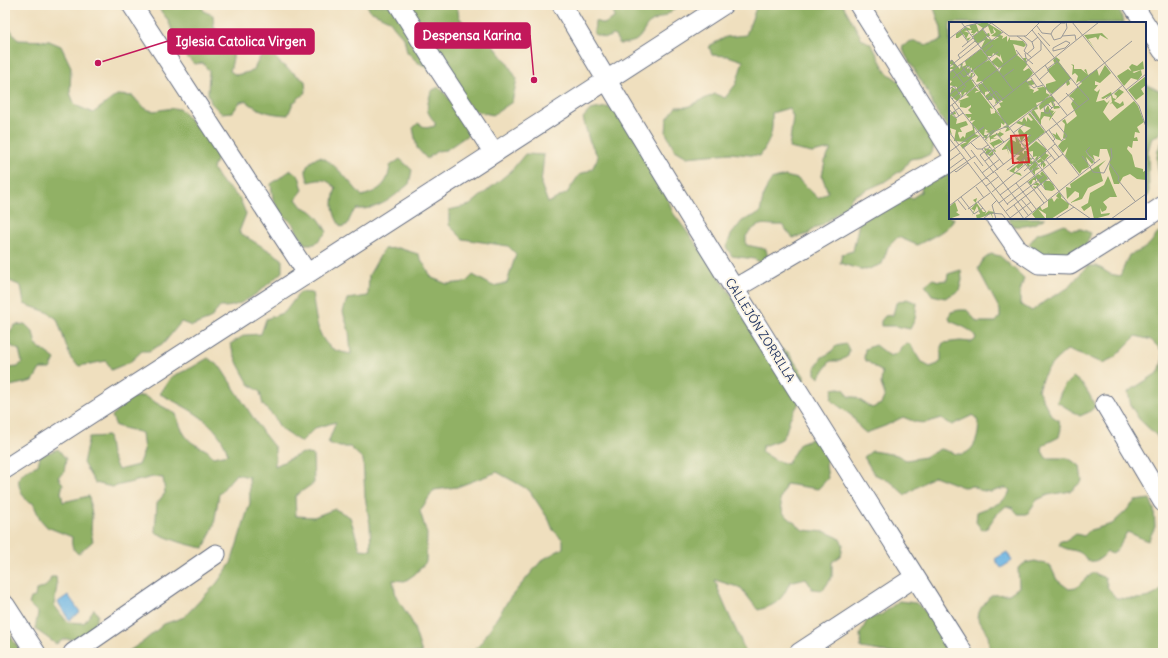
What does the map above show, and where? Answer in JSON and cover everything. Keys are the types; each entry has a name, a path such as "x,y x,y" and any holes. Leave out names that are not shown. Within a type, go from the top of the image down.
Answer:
{"street":[{"path":"132,5 307,274"},
{"path":"399,5 438,68 494,153"},
{"name":"CALLEJÓN ZORRILLA","path":"562,5 734,289 963,653"},
{"path":"5,469 607,81 722,5"},
{"path":"859,5 949,148"},
{"path":"1134,5 1145,22"},
{"path":"1146,24 1163,51"},
{"path":"734,289 949,163"},
{"path":"1146,217 1163,206"},
{"path":"997,219 1018,250 1038,264 1070,265 1143,219"},
{"path":"1105,404 1163,502"},
{"path":"73,653 216,554"},
{"path":"799,653 915,577"},
{"path":"5,605 36,653"}],"green space":[{"path":"5,5 7,5 5,22"},
{"path":"156,5 202,5 205,12 213,15 214,28 232,40 233,56 230,71 236,75 253,71 260,57 267,51 281,64 305,81 306,92 293,103 288,115 266,112 256,108 246,101 240,102 233,112 221,113 211,103 208,93 209,71 203,63 194,64 184,54 177,43 168,20"},
{"path":"367,5 457,5 459,17 469,29 483,32 506,61 517,79 512,102 493,115 475,111 432,70 417,62 407,52 404,38 389,20 370,11"},
{"path":"611,5 678,5 668,14 649,24 640,37 635,41 620,44 614,35 605,38 594,34 595,21 604,24 614,18 613,6"},
{"path":"760,5 843,5 862,39 872,45 886,72 913,91 938,130 932,153 924,157 910,159 903,169 884,182 853,196 845,207 822,225 812,229 809,234 793,238 782,225 762,224 755,227 746,236 746,245 766,249 768,258 762,263 754,259 732,256 726,247 731,235 742,221 760,213 764,193 771,180 785,176 798,179 818,198 828,192 822,176 825,161 831,149 812,153 789,148 793,117 789,108 772,113 770,136 767,145 760,156 730,153 687,157 675,150 666,133 667,119 676,107 687,107 715,94 725,98 736,84 743,61 728,56 712,55 709,46 726,37 746,35 756,8"},
{"path":"933,5 1115,5 1121,13 1123,22 949,22 949,130 934,108 929,94 902,47 911,41 928,45 942,40 941,28"},
{"path":"5,22 18,40 49,41 61,46 71,67 70,93 75,105 93,113 117,95 133,96 140,104 150,110 180,109 200,131 213,141 217,157 213,169 219,179 240,199 246,214 239,232 282,259 282,272 245,301 228,307 220,307 210,319 192,326 181,322 164,343 149,351 142,351 130,362 111,370 106,361 79,366 71,359 57,319 47,312 24,304 21,286 5,279"},
{"path":"1146,84 1163,94 1163,126 1158,135 1152,137 1148,151 1149,195 1146,198"},
{"path":"439,87 472,132 446,150 437,151 427,159 417,148 413,128 418,123 426,128 435,126 435,122 431,118 427,107 431,91"},
{"path":"607,107 620,112 644,152 653,176 665,191 673,213 711,264 762,342 788,352 804,376 804,385 798,405 790,418 786,432 782,439 763,446 761,451 775,460 787,464 800,443 814,438 829,449 826,465 828,478 818,489 786,484 780,499 783,513 803,530 826,532 839,538 843,544 841,556 832,562 832,577 823,590 812,589 806,578 790,582 778,601 770,606 758,610 741,588 715,580 746,653 472,653 481,643 509,599 542,560 563,548 563,540 553,530 549,520 529,490 497,472 457,487 434,490 420,511 427,534 426,562 415,574 405,581 393,580 396,596 412,622 422,653 126,653 144,641 164,624 184,617 217,583 231,563 250,503 249,477 236,474 219,494 214,525 204,548 191,545 173,540 155,532 157,503 165,493 163,478 153,477 112,487 95,483 83,463 89,437 108,436 111,454 118,470 138,465 144,451 142,433 116,426 112,416 129,398 144,396 176,414 183,432 188,439 207,451 213,457 228,454 224,443 217,433 201,417 160,394 171,377 208,358 221,368 263,433 275,448 275,466 302,453 313,455 314,483 295,496 296,516 314,517 335,509 350,517 360,549 371,550 370,524 365,497 363,459 350,447 340,447 328,443 336,422 315,428 301,442 281,429 274,417 263,405 260,392 249,384 238,364 230,344 245,335 261,334 266,319 285,312 300,292 312,293 320,333 328,345 335,350 351,354 349,331 343,312 347,299 368,296 369,275 384,249 398,248 418,254 432,278 447,284 466,282 473,275 493,286 507,283 516,254 508,246 463,239 449,225 449,210 470,205 511,171 525,154 544,155 541,184 548,203 567,193 579,175 592,169 598,157 589,140 583,118 590,110"},
{"path":"1163,141 1163,189 1158,170 1157,158 1158,151"},
{"path":"319,157 330,162 336,167 362,196 373,192 382,186 385,183 389,173 390,166 400,159 412,170 409,184 386,202 365,209 357,209 352,214 347,225 341,227 333,208 333,199 336,188 324,180 309,182 307,177 307,167 311,162"},
{"path":"291,170 299,176 303,190 296,199 302,207 306,208 317,216 327,232 315,244 305,244 297,232 294,224 281,214 273,199 271,184"},
{"path":"947,173 949,176 949,219 954,219 952,222 938,234 917,245 898,237 888,247 882,264 866,270 840,263 842,254 853,251 859,223 902,197 912,198 921,192 922,180"},
{"path":"1009,219 1043,219 1026,226 1013,226"},
{"path":"1065,224 1071,230 1081,229 1091,233 1085,248 1070,257 1052,257 1036,253 1029,244 1038,233 1049,231"},
{"path":"1163,229 1163,358 1162,351 1151,340 1136,336 1115,357 1103,363 1067,350 1049,367 1040,383 1038,390 1051,415 1059,421 1061,429 1059,437 1043,445 1042,451 1046,458 1068,458 1080,466 1082,481 1071,491 1048,495 1037,500 1027,514 1018,514 1013,508 1006,506 996,515 987,528 982,530 976,522 977,512 1001,502 1010,491 1005,488 991,492 979,490 973,486 963,487 934,476 905,495 891,482 874,474 864,457 872,451 897,455 906,460 925,457 940,449 957,454 967,453 976,441 978,421 973,415 952,425 941,418 922,423 903,417 866,433 860,428 852,416 831,400 833,389 839,388 845,390 849,397 855,397 872,408 881,404 885,395 881,384 882,372 864,359 865,349 875,345 891,356 899,352 901,347 907,343 910,344 921,362 930,367 938,364 941,360 941,347 943,343 960,341 971,342 976,338 969,330 950,321 949,316 951,312 967,310 977,322 996,322 1000,317 1000,310 978,269 983,260 991,254 1000,256 1024,278 1020,292 1020,304 1032,311 1045,301 1068,288 1087,266 1097,266 1110,274 1120,276 1129,255 1147,246"},
{"path":"961,270 962,280 959,291 945,298 932,295 925,285 933,279 939,281 947,280 948,274"},
{"path":"907,299 917,303 915,319 910,329 896,326 881,326 881,321 885,316 893,315 896,303"},
{"path":"25,324 33,332 36,345 55,359 50,369 40,369 33,381 10,386 5,390 5,366 7,368 18,367 22,362 19,350 11,346 8,334 15,325"},
{"path":"846,344 849,350 848,356 840,361 830,361 819,378 815,374 815,368 822,357 830,353 836,346"},
{"path":"1163,358 1163,448 1157,436 1139,419 1131,406 1128,392 1159,372"},
{"path":"1073,377 1087,390 1095,407 1089,412 1080,416 1057,402 1063,387"},
{"path":"58,449 66,459 64,472 58,477 63,484 61,492 63,502 89,496 92,515 91,532 93,541 78,554 72,547 72,537 47,527 40,519 33,503 27,501 20,489 19,484 21,475 30,468 38,465 40,456"},
{"path":"1150,499 1154,509 1155,527 1148,541 1127,532 1113,554 1107,552 1100,559 1093,561 1087,561 1082,554 1059,545 1061,541 1068,540 1076,534 1084,536 1090,530 1112,524 1135,501"},
{"path":"1035,561 1050,565 1057,580 1069,589 1076,588 1093,573 1105,578 1108,588 1116,598 1135,599 1148,597 1158,592 1163,587 1163,653 990,653 988,635 977,617 981,608 991,595 1009,594 1019,587 1018,568 1025,563"},
{"path":"51,577 56,577 57,586 54,605 67,622 84,623 94,609 98,615 93,628 86,637 65,639 56,644 35,629 38,613 29,604 31,598 35,597 36,590 46,586"},
{"path":"899,601 916,603 925,611 954,653 888,653 861,648 860,634 868,619 881,615"},
{"path":"5,625 14,642 23,653 5,653"}],"water":[{"path":"1007,552 1012,561 1001,568 995,559"},
{"path":"68,595 80,612 69,620 58,602"}],"place":[{"name":"Iglesia Catolica Virgen","path":"98,63"},
{"name":"Despensa Karina","path":"534,80"}]}
